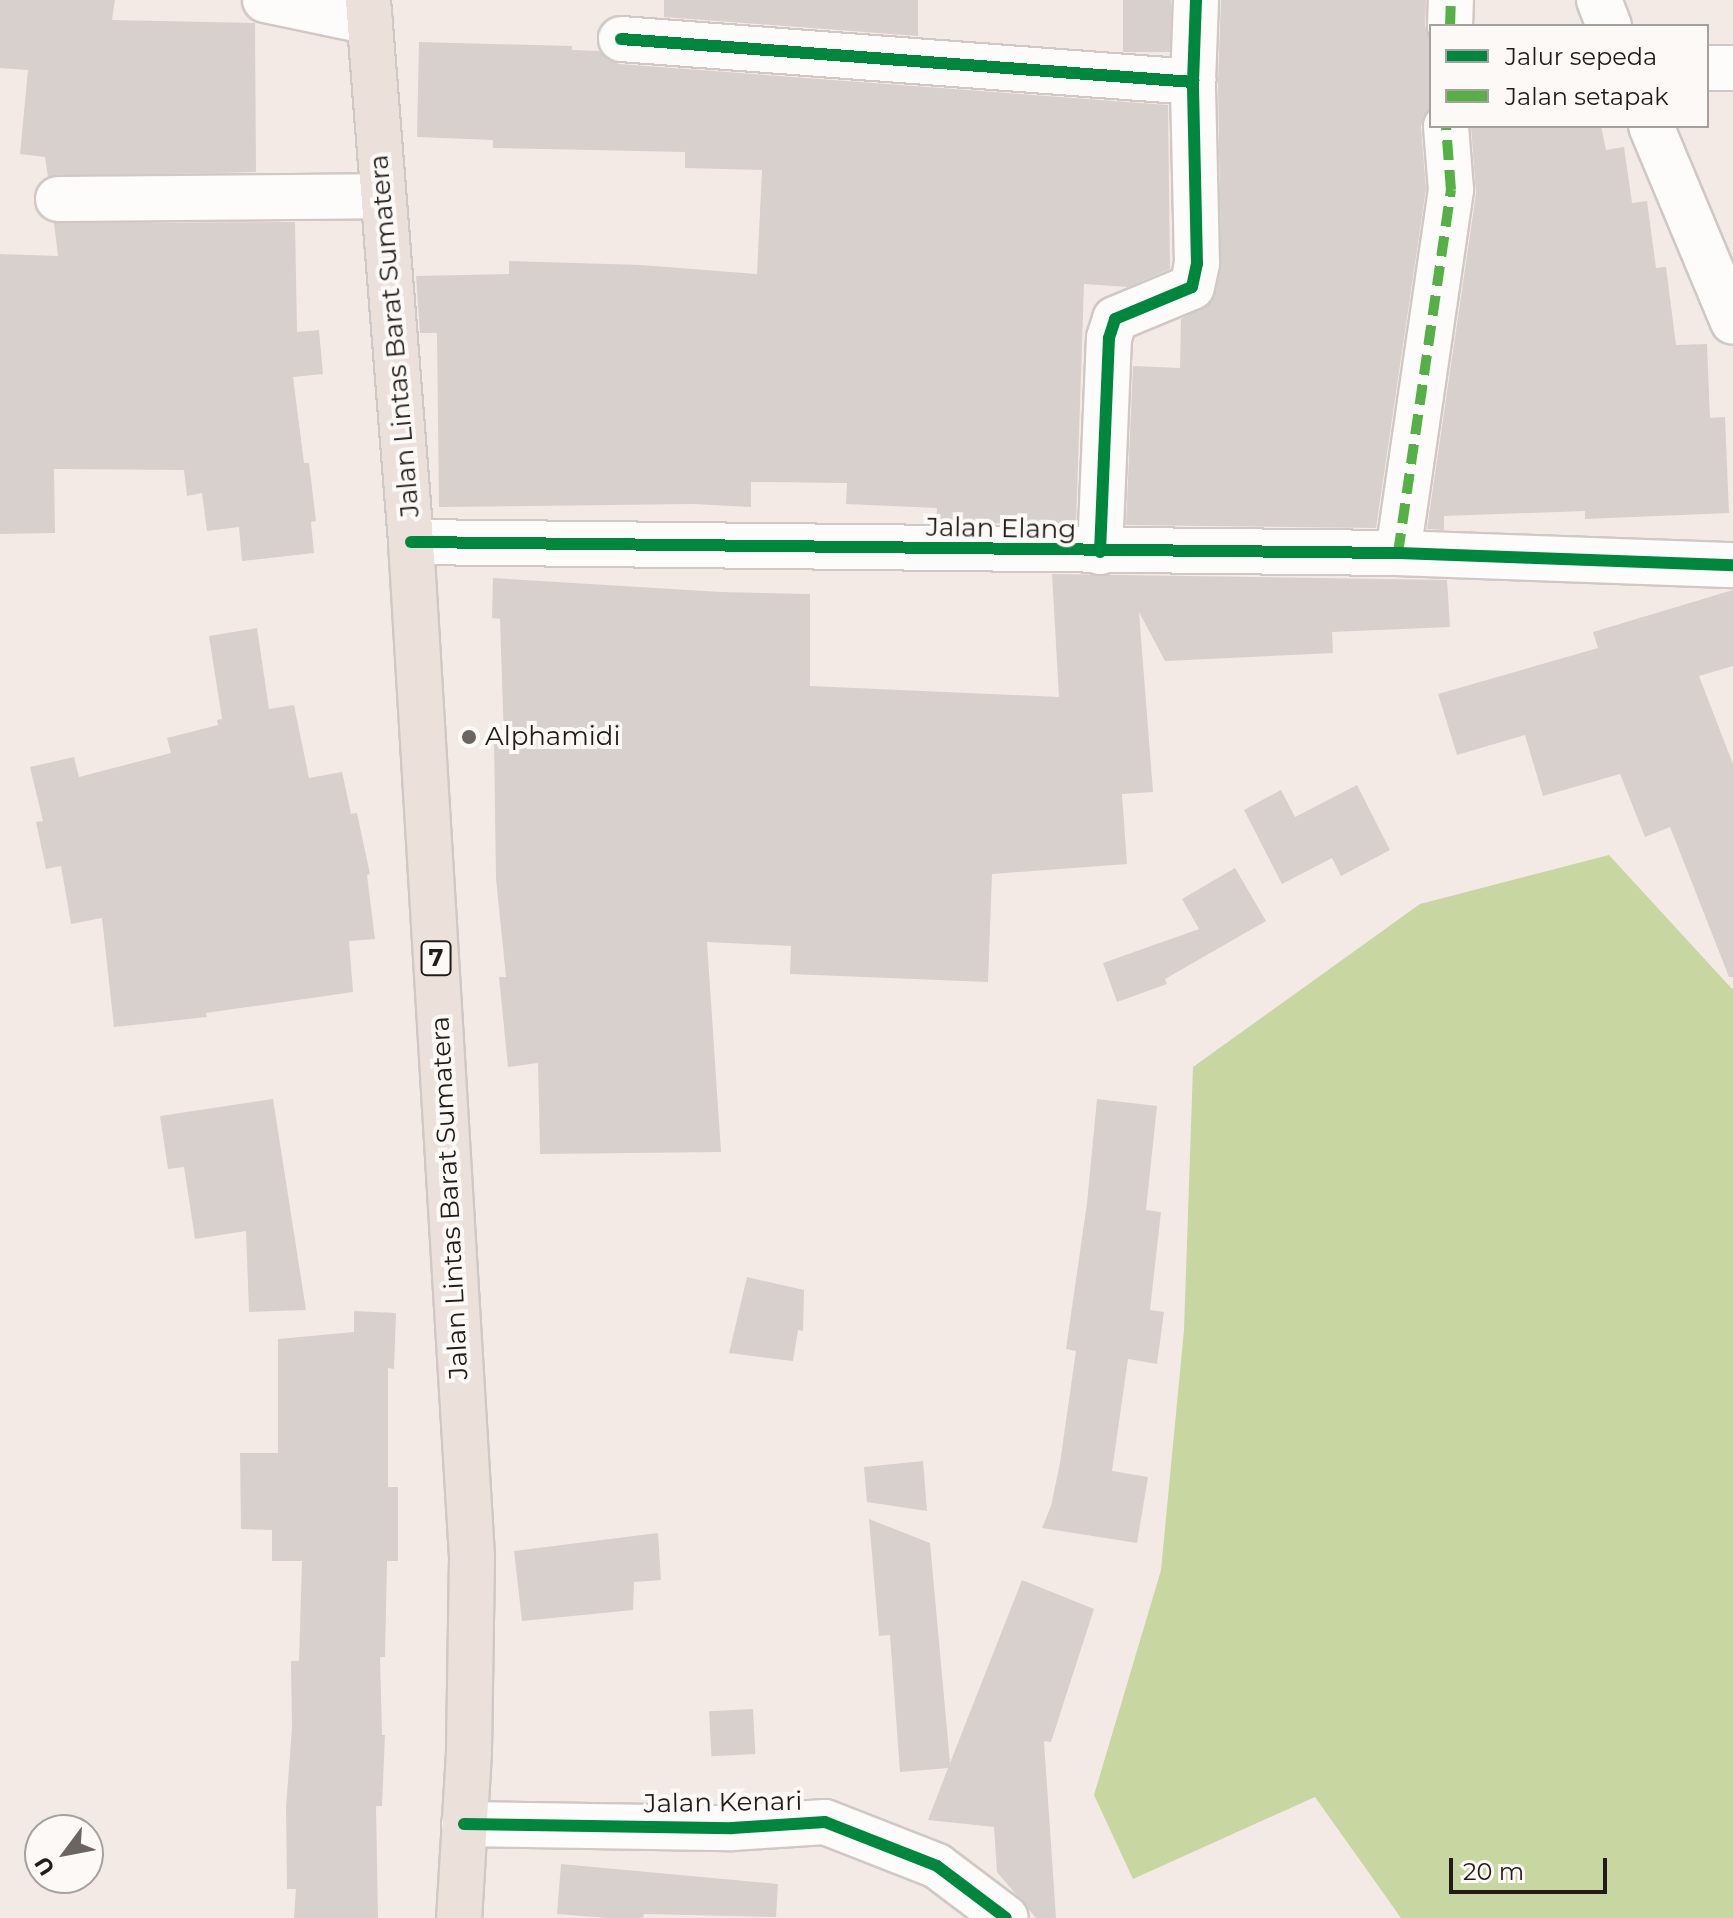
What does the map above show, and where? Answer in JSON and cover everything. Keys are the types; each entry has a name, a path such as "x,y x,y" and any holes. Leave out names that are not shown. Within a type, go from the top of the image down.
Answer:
{"highway":[{"name":"Jalan Lintas Barat Sumatera","path":"369,11 411,542 472,1558 459,1918"}],"street":[{"path":"265,0 369,11"},
{"path":"1100,552 1112,328 1115,319 1192,287 1197,264 1193,82 1196,0"},
{"path":"1450,24 1451,0"},
{"path":"1599,0 1608,24"},
{"path":"621,39 1193,82"},
{"path":"1709,68 1733,68"},
{"path":"1398,553 1451,190 1446,128"},
{"path":"1652,128 1733,322"},
{"path":"58,199 383,196"},
{"name":"Jalan Elang","path":"411,542 1398,553 1733,565"},
{"name":"Jalan Kenari","path":"464,1824 732,1828 825,1822 937,1866 1006,1918"}],"green space":[{"path":"1609,855 1733,990 1733,1918 1401,1918 1315,1797 1133,1879 1094,1795 1161,1570 1184,1330 1193,1067 1420,904"}],"building":[{"path":"0,0 115,0 112,20 255,23 256,172 48,177 45,157 20,154 28,70 0,68"},
{"path":"664,0 918,0 918,36 664,17"},
{"path":"1123,0 1171,0 1171,52 1123,52"},
{"path":"1221,0 1426,0 1429,109 1421,127 1426,189 1376,528 1126,525 1133,366 1180,368 1181,319 1212,302 1221,269 1218,82"},
{"path":"419,42 572,46 572,50 599,51 608,60 619,64 1168,105 1170,269 1128,287 1084,284 1076,524 936,523 937,508 846,504 847,483 751,482 751,507 693,504 439,507 437,333 420,333 416,276 509,274 509,261 641,265 757,274 762,170 685,168 685,152 493,148 493,140 417,137"},
{"path":"1471,128 1601,128 1606,150 1624,147 1632,203 1647,201 1656,268 1666,267 1676,345 1707,344 1710,418 1725,417 1729,513 1585,519 1585,511 1444,516 1444,530 1427,529 1476,194"},
{"path":"295,222 297,332 319,330 323,374 293,377 304,463 309,463 316,521 311,522 314,553 242,561 239,527 207,531 202,493 187,496 184,470 54,469 55,533 0,534 0,254 58,256 54,223"},
{"path":"1052,574 1447,580 1450,627 1332,632 1333,653 1165,661 1139,612 1153,792 1122,794 1127,864 992,874 988,982 790,974 791,946 707,942 721,1152 540,1154 538,1063 508,1067 499,977 506,977 496,879 494,740 504,740 500,619 492,618 493,578 721,592 810,594 810,686 1059,697"},
{"path":"1733,590 1733,666 1699,676 1733,764 1733,977 1729,977 1670,827 1645,837 1620,774 1543,796 1525,735 1457,755 1438,694 1598,648 1593,632"},
{"path":"257,628 269,709 294,705 309,778 342,772 351,814 357,813 370,874 367,875 375,939 349,941 353,992 206,1013 207,1017 114,1027 102,918 71,924 61,866 46,869 36,822 43,821 30,767 74,757 79,777 171,753 167,738 218,725 217,720 222,719 209,636"},
{"path":"1357,785 1390,850 1341,876 1332,858 1282,884 1244,810 1281,790 1295,817"},
{"path":"1235,868 1266,921 1165,979 1167,984 1117,1002 1103,963 1199,929 1182,899"},
{"path":"273,1099 306,1310 249,1312 246,1231 195,1239 184,1167 168,1169 160,1116"},
{"path":"1097,1099 1157,1106 1146,1210 1161,1212 1150,1310 1164,1312 1157,1364 1128,1359 1112,1471 1148,1477 1137,1543 1042,1528 1051,1506 1060,1463 1076,1351 1066,1349 1087,1203"},
{"path":"747,1277 804,1290 803,1331 798,1330 793,1361 729,1353"},
{"path":"354,1311 396,1313 394,1369 388,1368 388,1487 398,1487 398,1561 387,1561 385,1657 380,1657 382,1735 385,1735 382,1806 376,1806 378,1918 294,1918 296,1889 287,1889 286,1807 292,1728 291,1661 299,1661 302,1561 272,1561 272,1530 241,1529 240,1453 278,1453 278,1339 354,1332"},
{"path":"923,1461 927,1511 867,1502 864,1467"},
{"path":"869,1519 930,1543 950,1763 1022,1580 1094,1609 1051,1742 1044,1741 1056,1918 1036,1918 997,1872 994,1827 928,1820 948,1768 900,1772 890,1635 879,1636"},
{"path":"658,1533 661,1580 634,1582 633,1610 522,1621 514,1551"},
{"path":"753,1709 755,1754 711,1756 709,1711"},
{"path":"561,1864 778,1884 776,1917 644,1914 643,1918 608,1918 557,1914"}],"marked path":[{"path":"1450,24 1451,0"},
{"path":"1398,553 1451,190 1446,128"}],"cycle path":[{"path":"1100,552 1109,338 1115,319 1192,287 1197,264 1193,82 1196,0"},
{"path":"621,39 1193,82"},
{"path":"411,542 1398,553 1733,565"},
{"path":"464,1824 732,1828 825,1822 937,1866 1006,1918"}],"place":[{"name":"Alphamidi","path":"469,737"}]}
